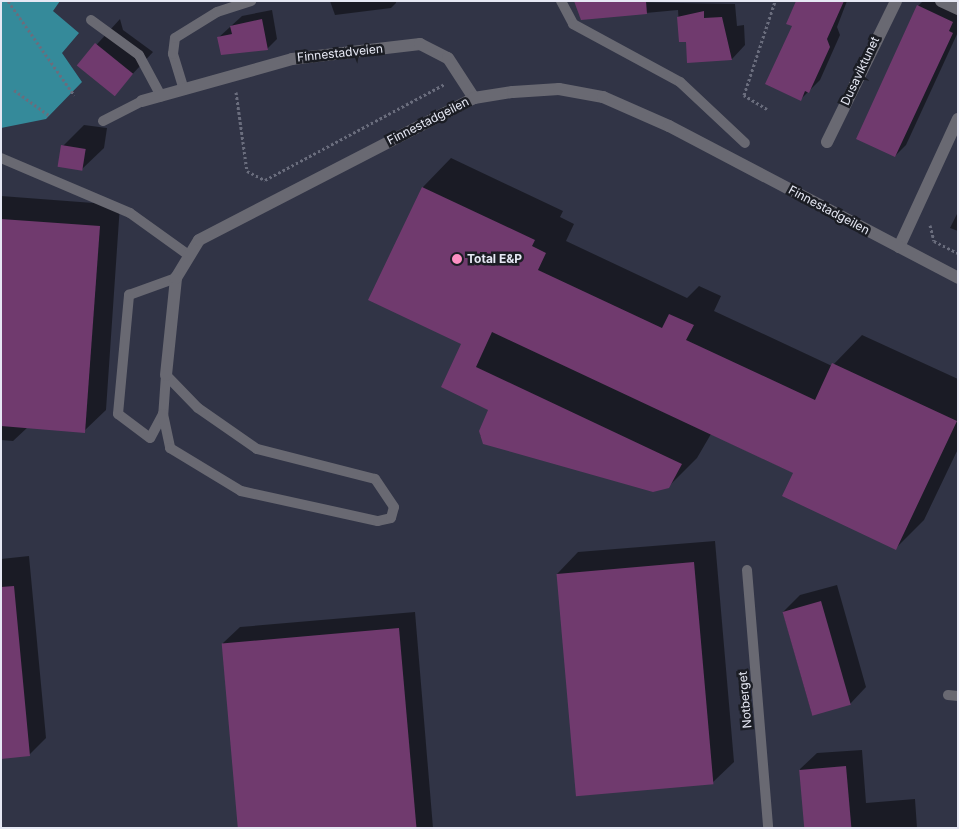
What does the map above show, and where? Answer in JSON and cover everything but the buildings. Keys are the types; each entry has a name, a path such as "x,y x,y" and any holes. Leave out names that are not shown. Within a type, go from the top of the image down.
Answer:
{"street":[{"name":"Dusaviktunet","path":"827,142 896,1"},
{"path":"941,1 958,9"},
{"name":"Finnestadveien","path":"142,101 234,78 292,59 420,44 439,50 461,76 474,98"},
{"name":"Finnestadgeilen","path":"166,375 176,278 187,254 199,240 474,98 559,89 603,97 669,126 958,278"},
{"path":"899,248 958,119"}],"lane":[{"path":"184,90 173,54 176,38 217,12 251,1"},
{"path":"561,1 573,24 680,82 746,143"},
{"path":"91,20 139,55 161,96"},
{"path":"103,121 142,101"},
{"path":"1,158 130,213 187,254"},
{"path":"163,414 150,438 118,414 129,295 176,278"},
{"path":"166,375 198,408 257,449 375,479 394,507 391,518 378,521 241,491 170,448 163,414 166,375"},
{"name":"Notberget","path":"747,570 768,828"}],"path":[{"path":"8,1 74,95"},
{"path":"766,109 744,95 775,1"},
{"path":"234,78 247,171 265,180 461,76"},
{"path":"14,90 50,116"},
{"path":"932,220 934,241 958,253"}],"water":[{"path":"1,1 60,1 53,11 79,33 62,53 82,82 46,119 1,128"}],"place":[{"name":"Total E&P","path":"457,259"}]}
